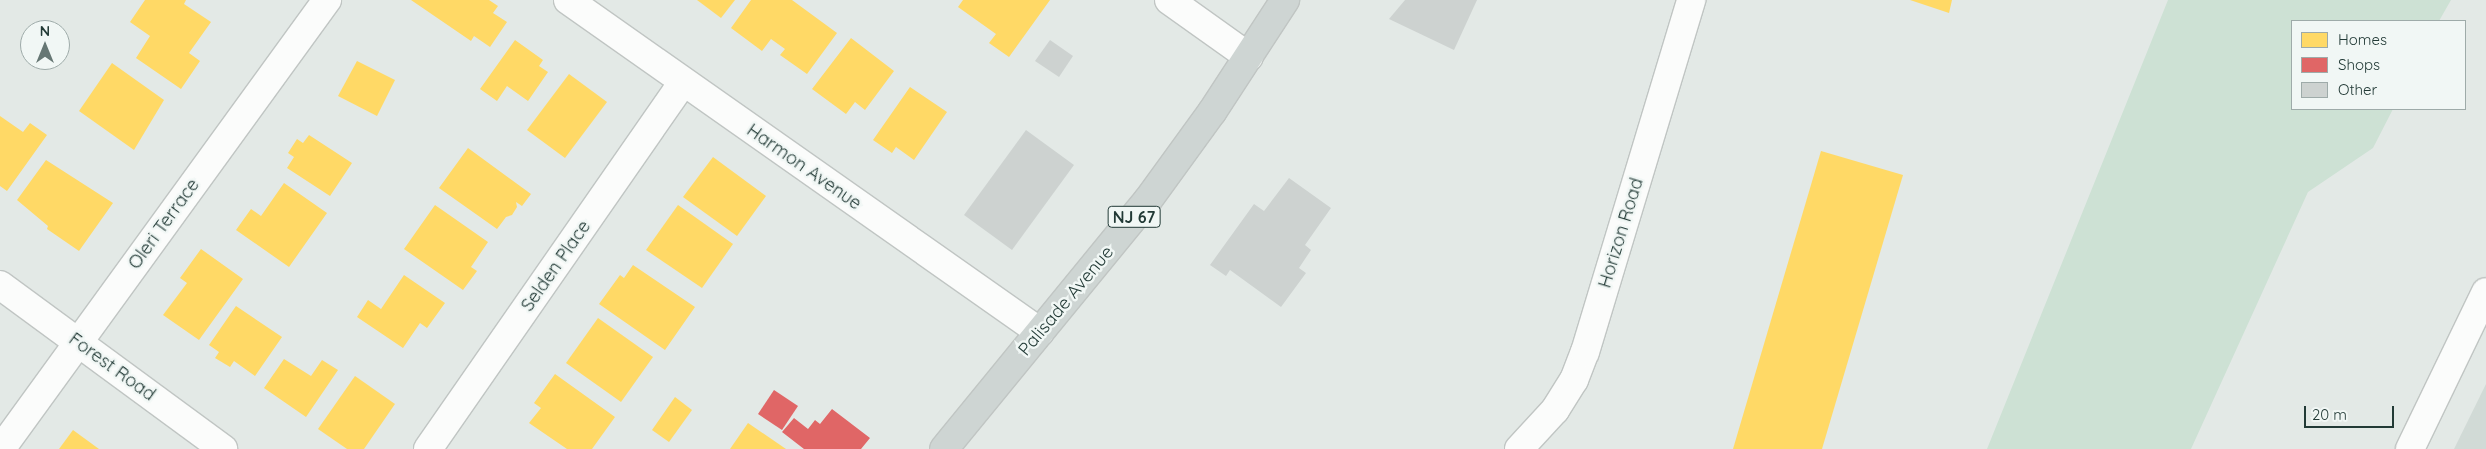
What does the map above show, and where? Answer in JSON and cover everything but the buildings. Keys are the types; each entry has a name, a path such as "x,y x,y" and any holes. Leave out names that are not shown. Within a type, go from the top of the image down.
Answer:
{"main road":[{"name":"Palisade Avenue","path":"944,449 1148,200 1250,57 1285,0"},
{"path":"959,449 967,422"}],"street":[{"name":"Oleri Terrace","path":"1,449 327,0"},
{"name":"Harmon Avenue","path":"568,0 1040,332"},
{"path":"1169,0 1250,57"},
{"name":"Horizon Road","path":"1519,449 1556,410 1574,380 1585,352 1691,0"},
{"name":"Selden Place","path":"428,449 684,82"},
{"name":"Forest Road","path":"0,285 223,449"},
{"path":"2410,449 2486,292"}],"shaded area":[{"path":"2486,384 2486,449 2454,449"}],"green space":[{"path":"2168,0 2451,0 2440,20 2291,20 2291,110 2392,110 2373,148 2308,192 2191,449 1987,449"}]}
